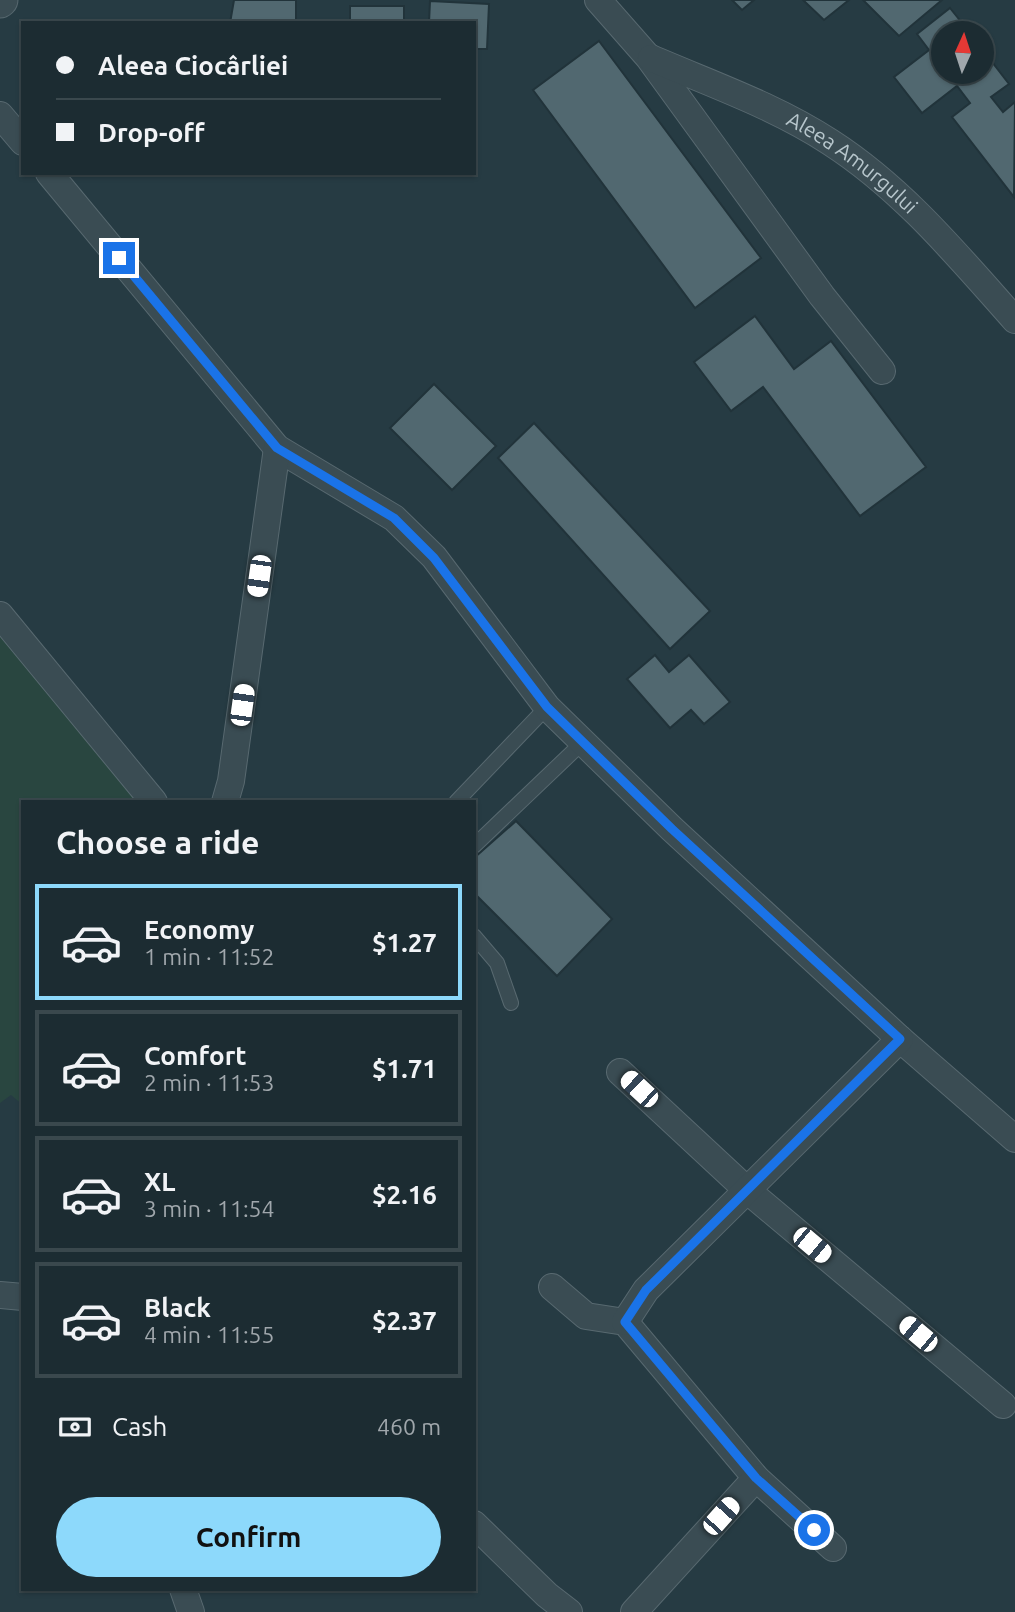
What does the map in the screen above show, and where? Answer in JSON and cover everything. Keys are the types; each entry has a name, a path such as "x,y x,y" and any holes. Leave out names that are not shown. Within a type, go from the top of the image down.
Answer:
{"street":[{"name":"Aleea Amurgului","path":"598,0 649,58 822,296 882,371"},
{"name":"Aleea Amurgului","path":"649,58 765,106 830,142 884,182 922,216 1015,320"},
{"path":"0,115 21,140"},
{"path":"51,175 277,448 394,518 434,558 547,707 672,829 900,1039 1015,1139"},
{"path":"226,800 231,781 277,448"},
{"path":"0,615 153,800"},
{"path":"625,1322 646,1290 900,1039"},
{"path":"621,1072 748,1191 1003,1405"},
{"path":"552,1287 586,1316 625,1322 756,1478 833,1548"},
{"path":"0,1295 21,1297"},
{"path":"634,1612 756,1478"},
{"path":"476,1526 547,1595 569,1612"},
{"path":"184,1591 191,1612"}],"lane":[{"path":"458,800 547,707"},
{"path":"476,844 583,742"},
{"path":"476,938 497,963 511,1003"}],"green space":[{"path":"0,632 139,800 21,800 21,1103 11,1095 0,1103"}],"building":[{"path":"234,0 296,0 296,21 230,21"},
{"path":"732,0 754,0 742,10"},
{"path":"803,0 849,0 824,20"},
{"path":"863,0 942,0 899,36"},
{"path":"430,1 489,4 487,49 476,49 476,21 429,21"},
{"path":"350,6 404,6 404,21 350,21"},
{"path":"950,8 960,21 934,21"},
{"path":"931,23 931,84 994,84 994,65 1009,84 991,97 1003,112 1015,102 1014,197 952,117 970,103 957,86 922,113 894,77 929,50 917,34"},
{"path":"599,41 761,258 695,308 533,90"},
{"path":"755,316 794,369 831,341 926,467 860,516 763,387 731,411 694,362"},
{"path":"434,384 496,446 452,490 390,428"},
{"path":"534,423 710,611 670,649 498,458"},
{"path":"655,655 669,672 689,655 730,702 704,724 691,710 670,728 627,679"},
{"path":"516,821 612,919 557,976 476,895 476,856"}],"route":[{"path":"119,258 277,448 394,518 434,558 547,707 672,829 900,1039 646,1290 625,1322 756,1478 814,1530"}]}
